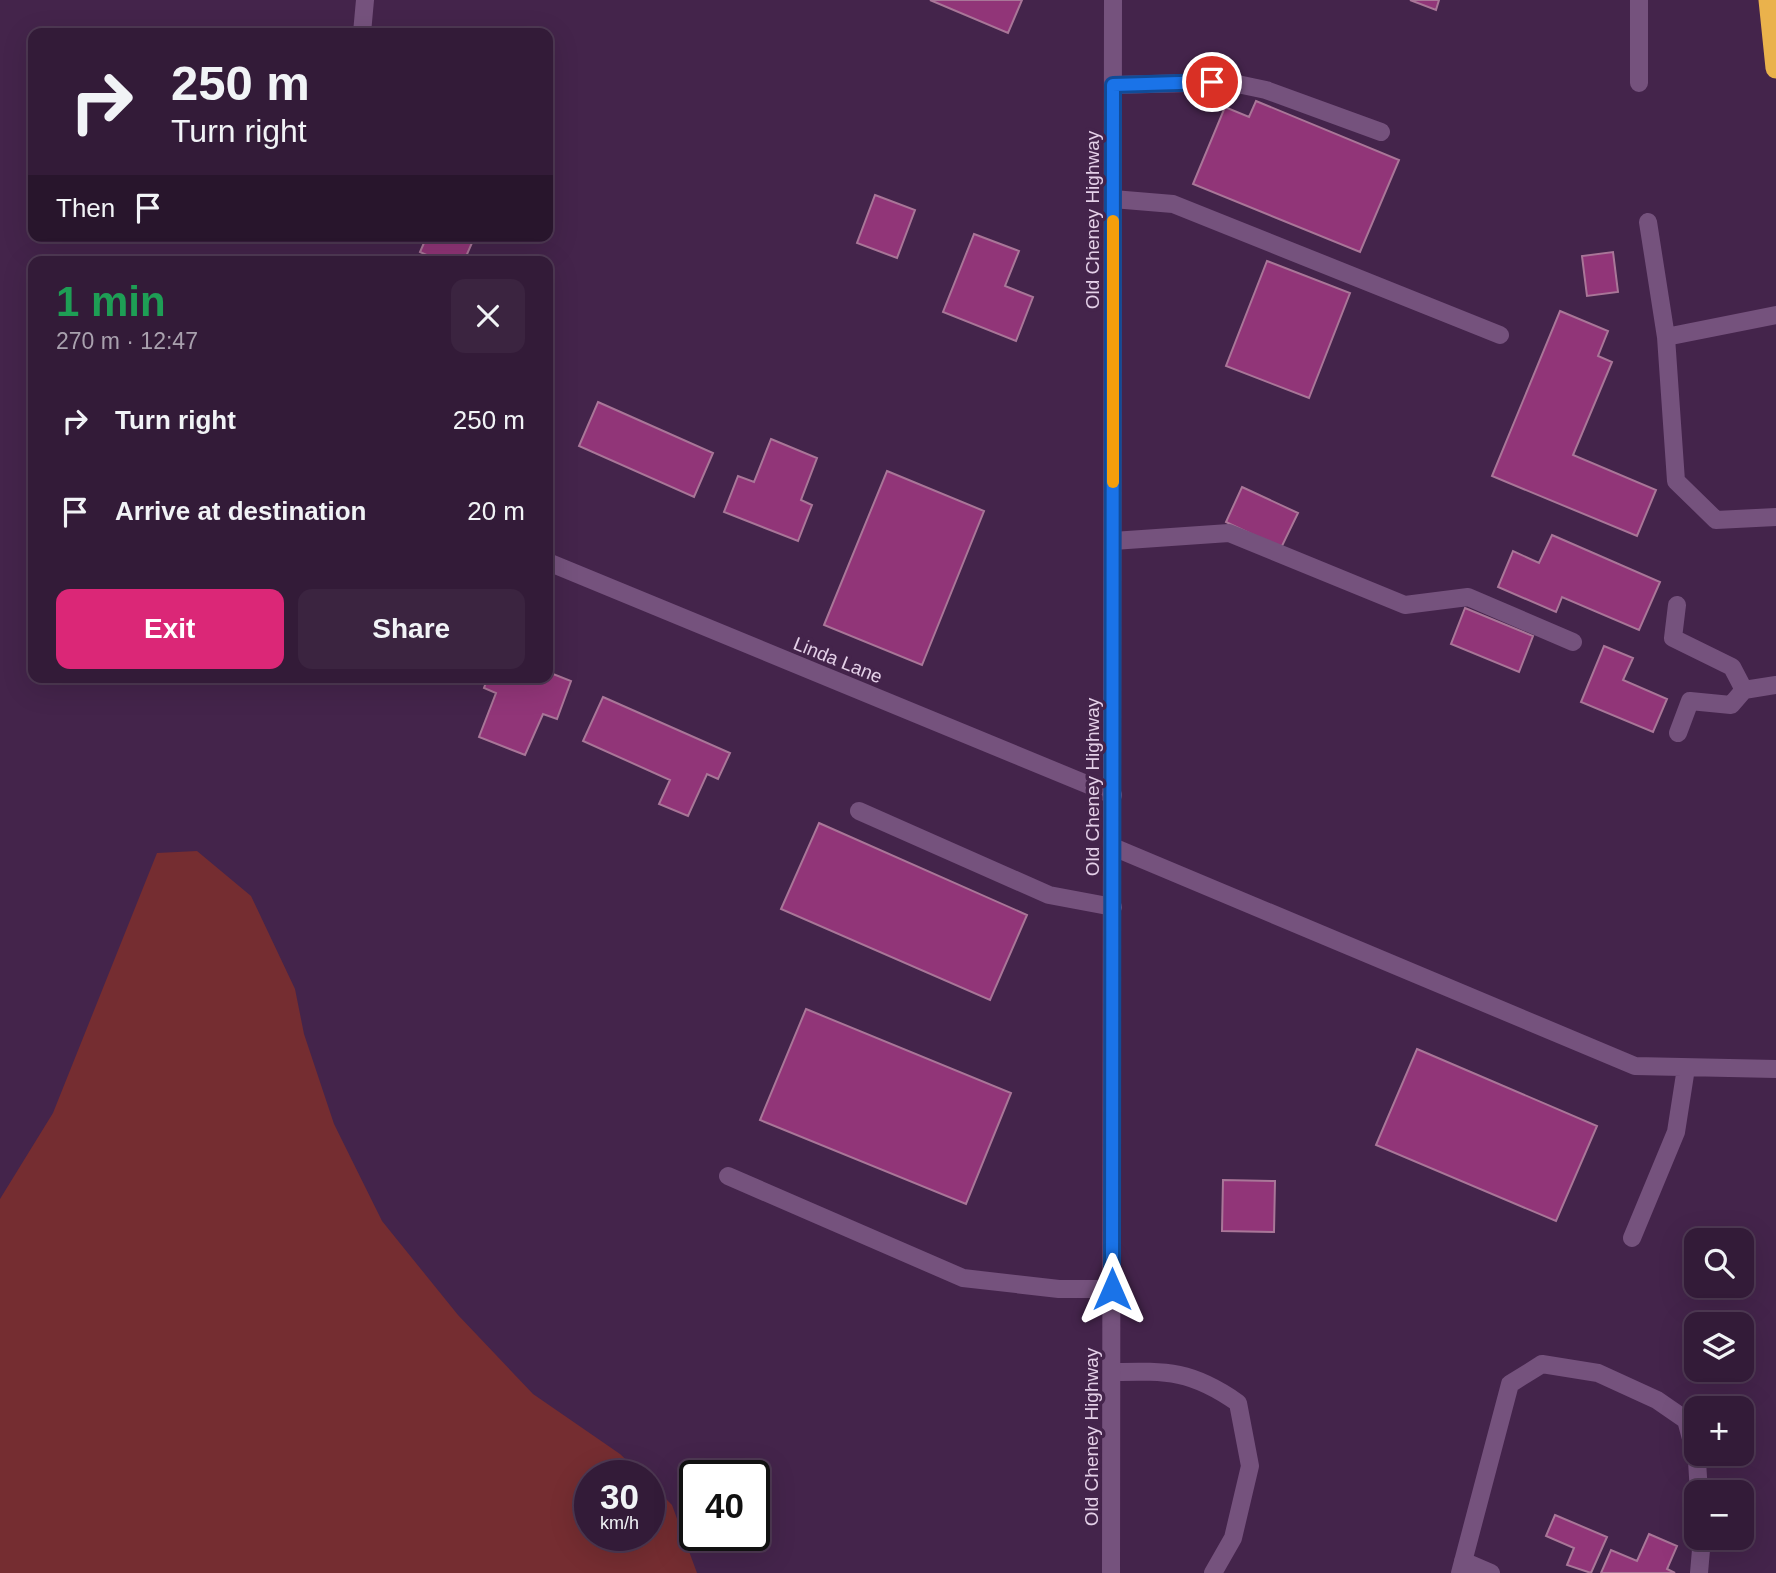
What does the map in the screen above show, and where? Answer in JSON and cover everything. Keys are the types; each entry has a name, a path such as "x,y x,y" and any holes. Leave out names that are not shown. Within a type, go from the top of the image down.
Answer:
{"highway":[{"path":"1769,0 1776,68"}],"street":[{"path":"362,28 365,0"},
{"name":"Old Cheney Highway","path":"1111,1573 1114,0"},
{"path":"1639,0 1639,83"},
{"path":"1113,85 1228,82 1266,90 1381,132"},
{"path":"1113,199 1173,204 1500,335"},
{"path":"1648,222 1666,337 1675,481 1716,520 1776,517"},
{"path":"1666,337 1776,315"},
{"path":"1113,541 1229,533 1405,605 1468,597 1573,642"},
{"name":"Linda Lane","path":"553,564 1113,795"},
{"path":"1676,605 1673,638 1732,667 1744,690"},
{"path":"1678,733 1690,701 1731,705 1744,690 1776,685"},
{"path":"859,811 1049,895 1113,907"},
{"path":"1113,847 1635,1066 1776,1069"},
{"path":"1632,1238 1676,1132 1686,1068"},
{"path":"728,1177 963,1278 1059,1289 1112,1289"},
{"path":"1491,1573 1462,1567 1510,1384 1542,1364 1598,1373 1657,1400 1686,1420 1697,1461 1698,1480"},
{"path":"1112,1372 1163,1371 1209,1382 1238,1403 1250,1466 1233,1538 1213,1573"},
{"path":"1699,1573 1701,1550"}],"shaded area":[{"path":"197,851 251,896 295,989 304,1034 334,1124 382,1221 458,1315 533,1394 626,1460 574,1460 574,1551 665,1551 665,1498 672,1505 679,1524 679,1551 689,1551 697,1573 0,1573 0,1199 53,1113 157,853"}],"building":[{"path":"930,0 1022,0 1008,33"},
{"path":"1410,0 1439,0 1436,10"},
{"path":"1256,101 1399,160 1360,252 1193,184 1225,107 1249,117"},
{"path":"875,195 915,210 897,258 857,243"},
{"path":"974,234 1019,251 1005,286 1033,297 1016,341 943,312"},
{"path":"424,242 472,242 466,256 429,256 420,252"},
{"path":"1613,252 1618,292 1587,296 1582,256"},
{"path":"1267,261 1350,293 1309,398 1226,366"},
{"path":"1560,311 1608,331 1598,356 1612,362 1573,455 1656,490 1637,536 1492,476"},
{"path":"598,402 713,453 694,497 579,446"},
{"path":"771,439 817,458 801,500 812,505 798,541 724,512 738,476 754,482"},
{"path":"887,471 984,511 922,665 824,625"},
{"path":"1242,487 1298,513 1281,548 1226,522"},
{"path":"1552,535 1660,582 1639,630 1562,597 1556,612 1498,587 1513,551 1539,563"},
{"path":"1465,608 1533,636 1519,672 1451,644"},
{"path":"1604,646 1633,658 1623,680 1667,699 1653,732 1581,702"},
{"path":"553,674 571,681 557,719 543,714 525,755 479,737 496,693 484,688 486,683 553,683"},
{"path":"603,697 730,753 718,779 707,774 688,816 659,804 670,780 583,741"},
{"path":"819,823 1027,915 990,1000 781,909"},
{"path":"806,1009 1011,1093 966,1204 760,1120"},
{"path":"1417,1049 1597,1126 1556,1221 1376,1145"},
{"path":"1223,1180 1275,1181 1274,1232 1222,1231"},
{"path":"1555,1515 1607,1537 1591,1573 1567,1565 1574,1548 1546,1536"},
{"path":"1649,1534 1677,1546 1667,1569 1675,1573 1601,1573 1611,1550 1637,1561"}],"slow traffic":[{"path":"1113,221 1113,482"}],"route":[{"path":"1112,1289 1113,85 1212,82"}]}
